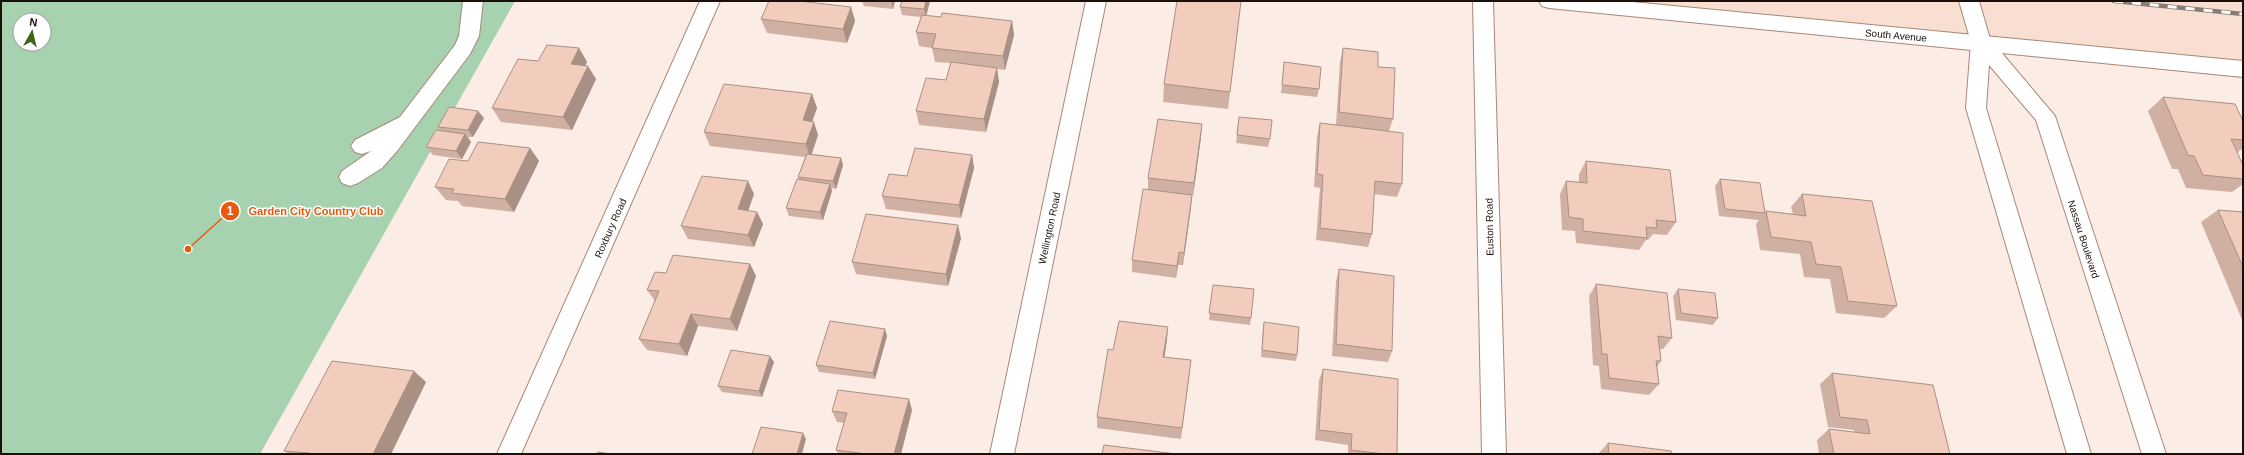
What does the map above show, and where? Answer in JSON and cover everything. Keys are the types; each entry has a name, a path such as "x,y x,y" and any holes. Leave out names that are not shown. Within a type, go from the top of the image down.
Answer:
{"street":[{"path":"350,177 374,162 390,145 463,49 470,36 473,1"},
{"name":"Roxbury Road","path":"510,454 710,1"},
{"name":"Wellington Road","path":"1002,454 1096,1"},
{"name":"Euston Road","path":"1483,1 1494,454"},
{"name":"South Avenue","path":"1549,1 1981,42 2243,69"},
{"name":"Nassau Boulevard","path":"1969,1 1981,42 1976,108 2080,454"},
{"name":"Nassau Boulevard","path":"1981,42 2044,116 2154,454"},
{"path":"362,146 387,134 412,116"}],"shaded area":[{"path":"1527,1 2243,1 2243,73"}],"green space":[{"path":"1,1 515,1 260,454 1,454"}],"building":[{"path":"769,1 799,1 851,7 843,29 761,19"},
{"path":"902,1 926,1 924,9 900,7"},
{"path":"1177,1 1241,1 1230,92 1164,84"},
{"path":"942,13 1012,21 1003,56 932,48 936,34 916,32 922,15 941,17"},
{"path":"547,45 579,48 571,64 588,66 563,117 492,108 518,59 538,61"},
{"path":"1343,48 1378,52 1378,67 1395,68 1393,119 1339,112"},
{"path":"951,62 997,68 984,119 916,111 926,78 946,80"},
{"path":"1284,62 1321,67 1319,89 1282,85"},
{"path":"724,84 812,94 803,120 814,122 806,144 704,132"},
{"path":"2163,97 2235,104 2243,121 2243,140 2231,139 2243,165 2243,179 2203,175 2194,156 2188,155"},
{"path":"449,107 478,111 468,130 438,127"},
{"path":"1239,117 1272,120 1270,139 1237,135"},
{"path":"1158,119 1202,124 1194,183 1148,178"},
{"path":"1320,123 1403,133 1402,184 1375,181 1372,234 1320,228 1323,175 1317,174"},
{"path":"436,130 465,134 456,151 426,147"},
{"path":"478,142 530,148 505,199 452,193 454,189 435,187 449,159 468,161"},
{"path":"915,148 972,155 959,205 882,196 889,174 907,176"},
{"path":"807,154 841,158 833,181 798,177"},
{"path":"1586,161 1670,170 1676,222 1656,220 1657,228 1646,227 1647,238 1583,231 1583,219 1569,217 1566,181 1587,183"},
{"path":"702,176 748,181 738,209 757,212 748,235 681,226"},
{"path":"797,179 830,184 820,212 786,208"},
{"path":"1720,179 1760,183 1765,213 1725,209"},
{"path":"1143,189 1192,195 1184,253 1179,252 1177,266 1132,260"},
{"path":"1802,194 1872,201 1897,306 1848,301 1841,267 1816,264 1811,242 1771,237 1766,211 1806,216"},
{"path":"2218,210 2243,212 2243,267"},
{"path":"866,214 958,225 946,274 852,262"},
{"path":"673,255 750,264 730,319 691,314 679,344 639,339 659,291 647,290 655,272 666,273"},
{"path":"1339,269 1394,276 1392,351 1336,344"},
{"path":"1596,284 1667,293 1672,338 1658,336 1661,361 1656,361 1659,384 1609,378 1607,354 1602,354"},
{"path":"1213,285 1254,289 1251,318 1209,313"},
{"path":"1678,289 1715,293 1718,318 1681,313"},
{"path":"830,321 885,329 873,373 816,365"},
{"path":"1119,321 1168,327 1163,357 1191,360 1182,428 1097,417 1108,349 1113,350"},
{"path":"1264,322 1299,327 1297,355 1262,350"},
{"path":"731,350 770,356 759,391 718,386"},
{"path":"332,361 414,371 373,454 310,454 284,451"},
{"path":"1323,369 1398,379 1397,454 1351,450 1352,434 1319,430"},
{"path":"1832,373 1933,385 1950,454 1834,454 1829,429 1870,434 1867,420 1840,417"},
{"path":"838,390 909,399 894,454 867,454 836,450 847,413 832,411"},
{"path":"761,427 803,433 797,454 752,454"},
{"path":"1608,443 1671,451 1672,454 1609,454"},
{"path":"1104,445 1176,454 1102,454"},
{"path":"598,452 611,454 597,454"}],"railway":[{"path":"2114,1 2243,14"}],"place":[{"name":"Garden City Country Club","path":"188,249"}]}
